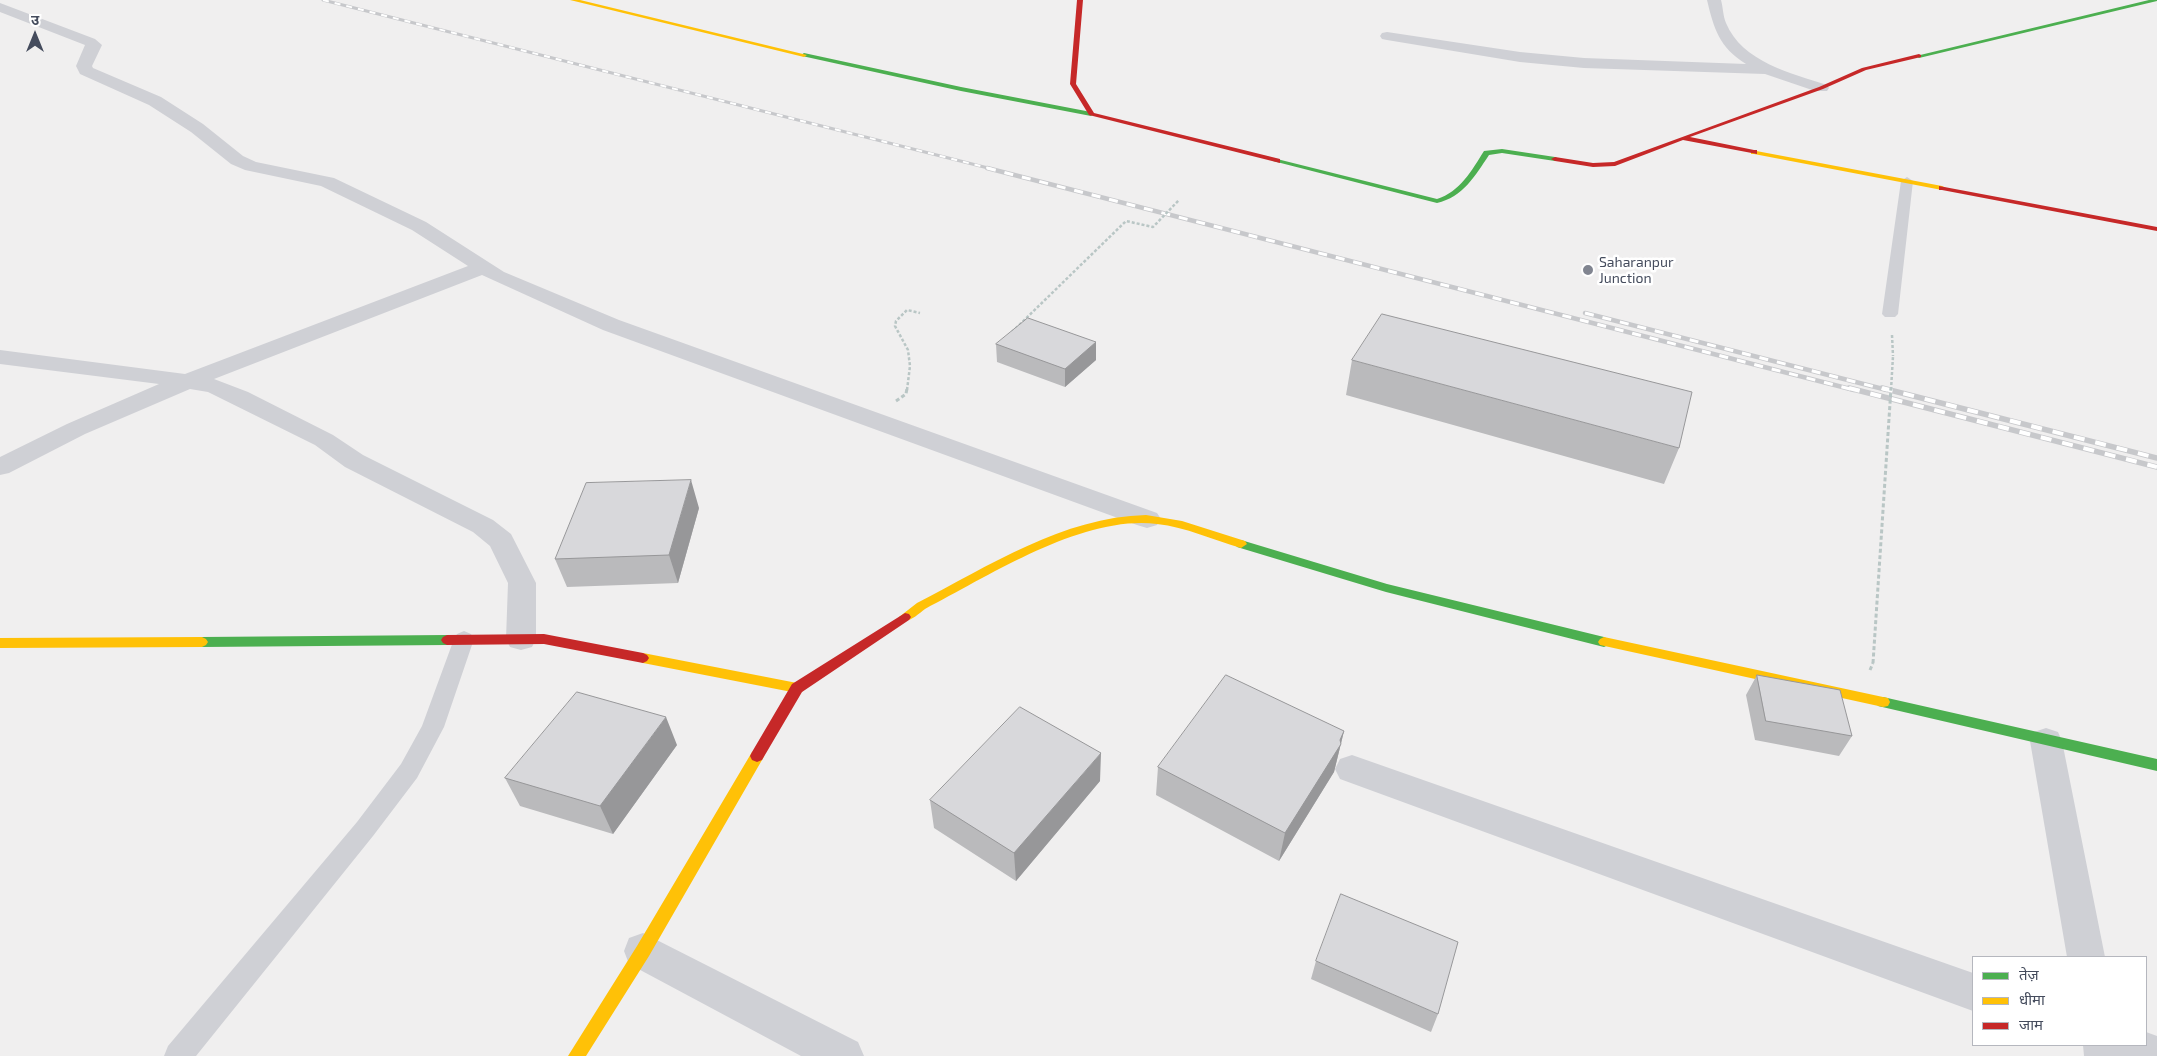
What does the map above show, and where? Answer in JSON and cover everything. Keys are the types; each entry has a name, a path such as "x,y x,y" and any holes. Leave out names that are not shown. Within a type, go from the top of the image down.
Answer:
{"street":[{"path":"573,0 712,35 1025,102 1091,114 1440,201 1445,200 1461,187 1487,153 1502,151 1593,166 1615,164 1682,138 1743,120 1864,69 2156,0"},
{"path":"1080,0 1073,84 1076,92 1091,114"},
{"path":"1714,0 1719,23 1735,49 1766,69 1821,88 1858,83"},
{"path":"0,7 90,42 94,45 84,66 86,71 155,101 197,128 236,160 251,166 326,182 419,226 497,276 611,325 1147,519 1177,525 1386,588 1623,647 1894,705 2157,765"},
{"path":"1387,36 1520,57 1584,63 1766,69"},
{"path":"1682,138 2157,229"},
{"path":"1759,142 1794,160"},
{"path":"0,467 76,429 187,381 482,268"},
{"path":"0,357 214,386 324,440 354,461 483,526 501,541 522,583 521,639"},
{"path":"576,1056 643,951 797,688 921,606 1059,535 1097,524 1120,520 1147,519"},
{"path":"0,643 544,639 797,688"},
{"path":"2046,741 2086,956"},
{"path":"1352,769 1972,992"},
{"path":"643,951 843,1056"},
{"path":"2128,1046 2156,1056"}],"lane":[{"path":"1890,314 1907,181"},
{"path":"178,1056 365,829 409,771 433,727 464,639"}],"path":[{"path":"1005,338 1126,221 1153,227 1179,200"},
{"path":"874,419 906,394 910,365 907,340 895,326 896,321 906,310 920,313"},
{"path":"1873,663 1894,356"}],"building":[{"path":"1382,314 1692,392 1679,448 1352,360"},
{"path":"1028,318 1096,342 1065,369 996,344"},
{"path":"691,480 669,555 555,559 586,483"},
{"path":"1226,675 1344,731 1340,740 1341,744 1285,833 1158,767"},
{"path":"1757,675 1840,690 1852,736 1766,721"},
{"path":"577,692 666,717 600,806 505,778"},
{"path":"1020,707 1101,753 1014,853 930,800"},
{"path":"1341,894 1458,942 1438,1014 1316,961"}],"railway":[{"path":"323,0 992,169"},
{"path":"987,168 1854,390"},
{"path":"1585,313 1887,390"},
{"path":"1849,388 2157,467"},
{"path":"1882,388 2157,458"}],"traffic: fast":[{"path":"1919,56 2156,0"},
{"path":"804,55 961,89 1091,114"},
{"path":"1277,161 1437,201 1446,199 1460,189 1487,153 1502,151 1555,159"},
{"path":"1241,544 1386,588 1604,642"},
{"path":"202,642 447,640"},
{"path":"1883,702 2157,765"}],"traffic: slow":[{"path":"573,0 804,55"},
{"path":"1754,152 1942,188"},
{"path":"905,617 921,606 1036,547 1071,532 1107,522 1126,519 1158,520 1182,525 1241,544"},
{"path":"0,643 202,642"},
{"path":"1604,642 1883,702"},
{"path":"643,658 797,688"},
{"path":"576,1056 643,951 757,756"}],"traffic: jam":[{"path":"1080,0 1073,84 1091,114 1277,161"},
{"path":"1754,152 1682,138 1821,88 1864,69 1919,56"},
{"path":"1555,159 1593,165 1615,164 1682,138"},
{"path":"1942,188 2157,229"},
{"path":"757,756 797,688 905,617"},
{"path":"447,640 544,639 643,658"}],"place":[{"name":"Saharanpur Junction","path":"1588,270"}]}
